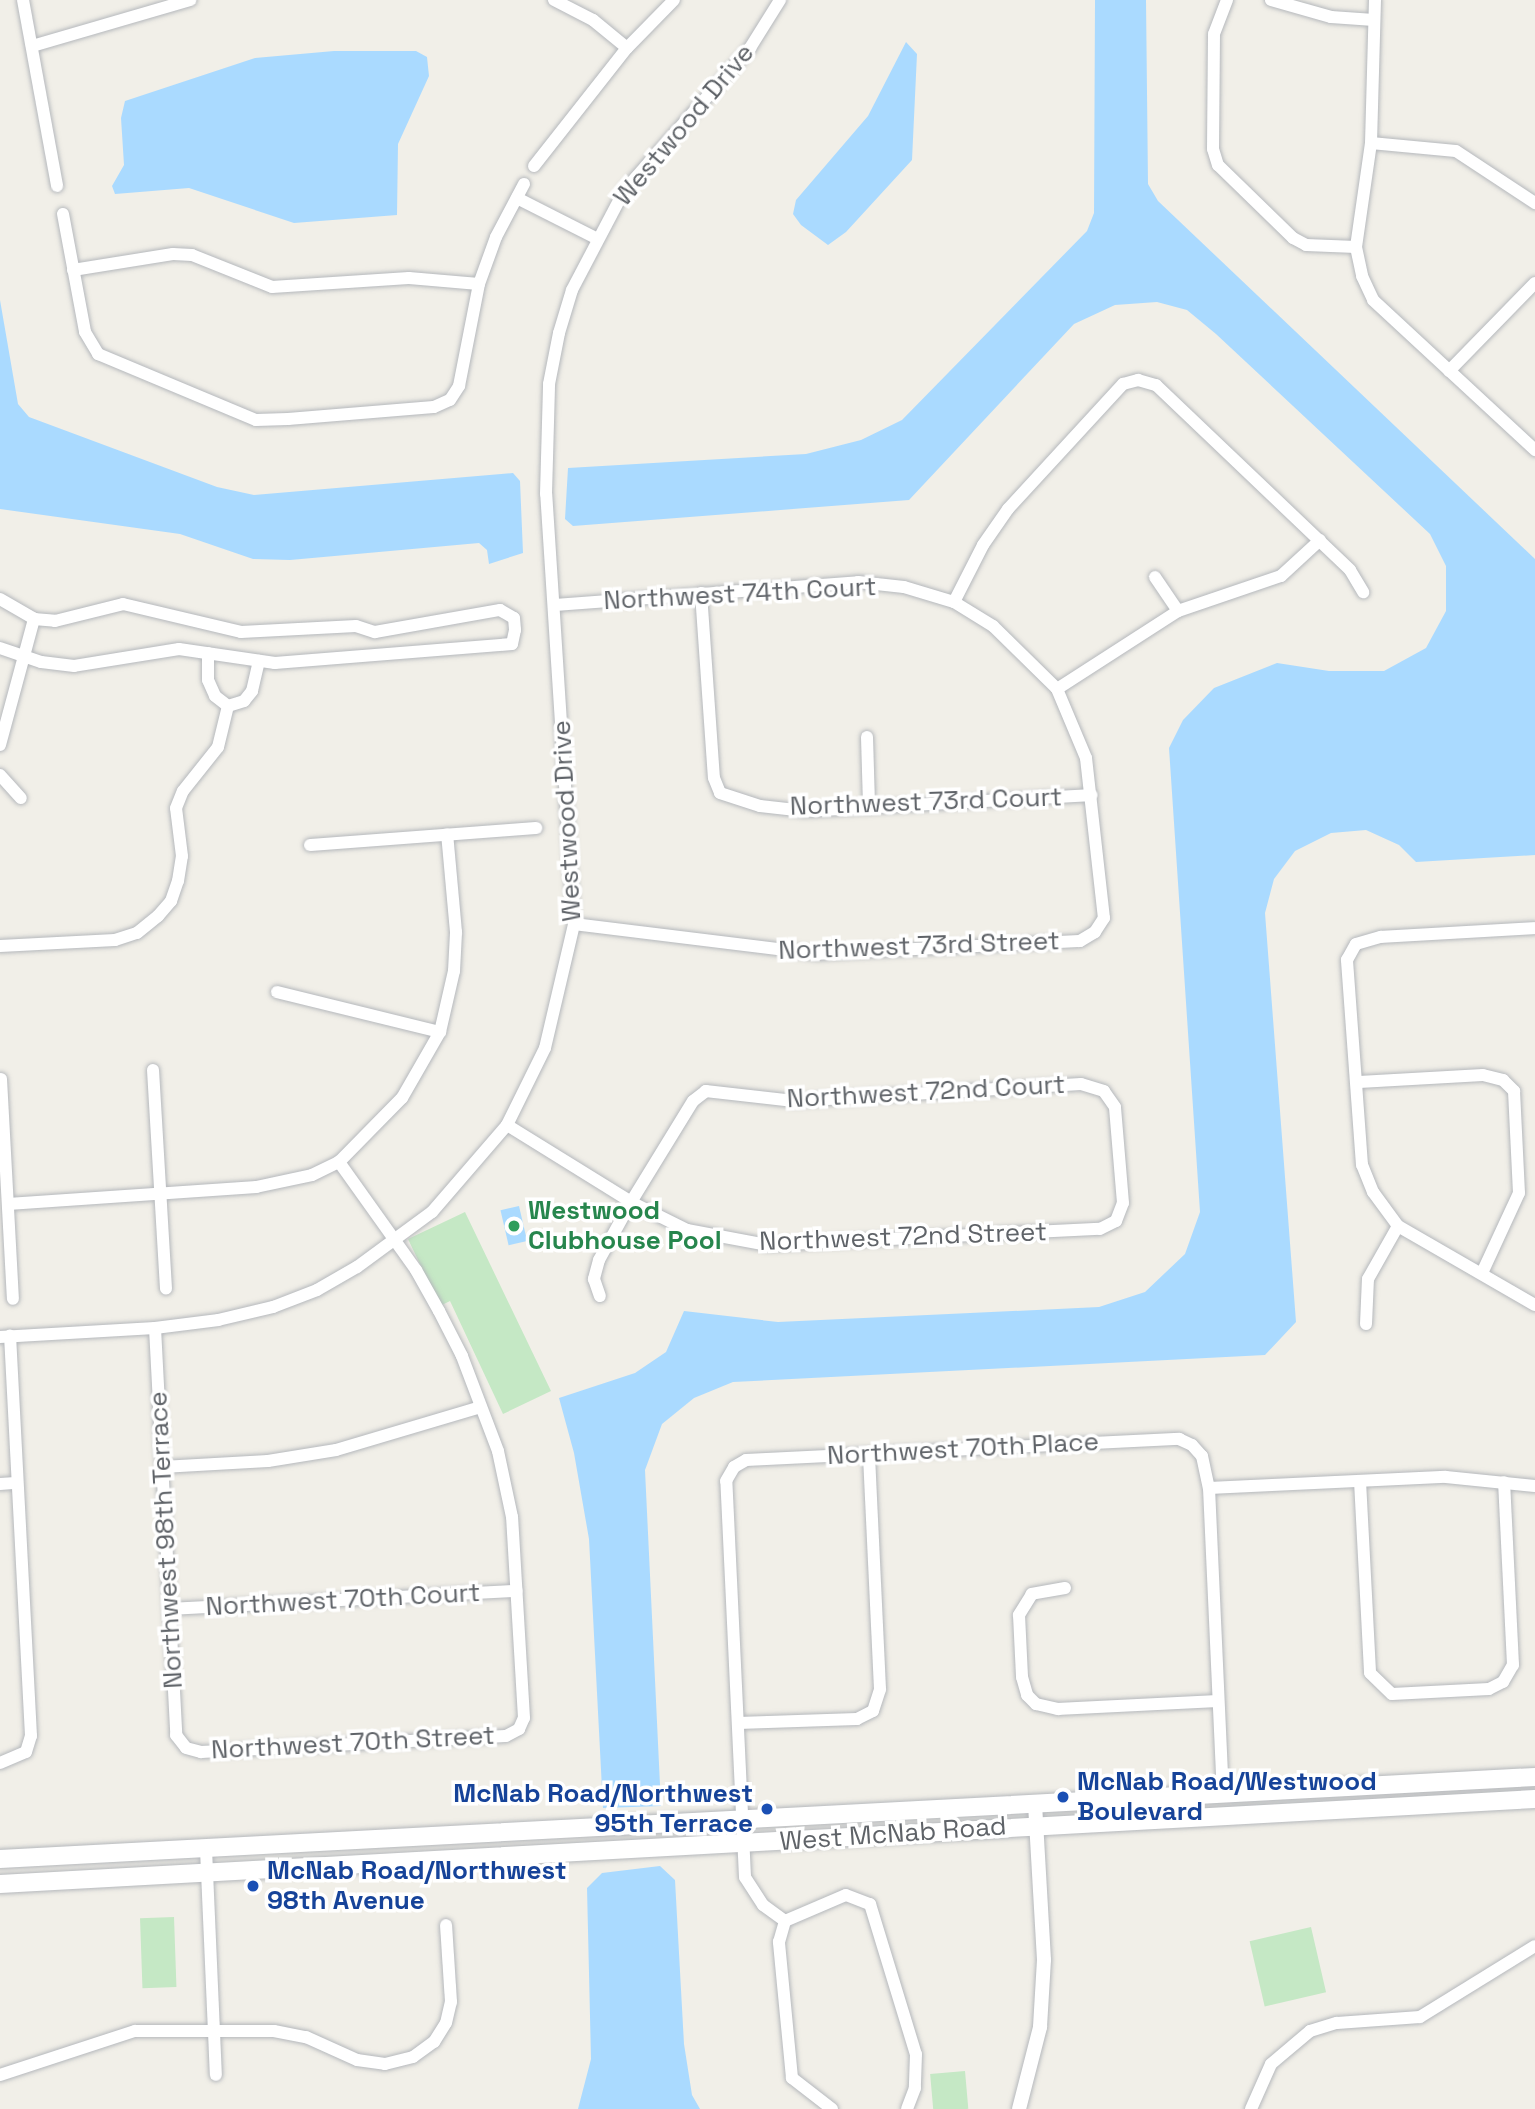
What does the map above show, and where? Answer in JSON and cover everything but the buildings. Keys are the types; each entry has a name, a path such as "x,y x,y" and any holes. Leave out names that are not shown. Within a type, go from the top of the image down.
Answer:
{"main road":[{"name":"West McNab Road","path":"0,1859 1535,1777"},
{"name":"West McNab Road","path":"0,1884 1535,1799"}],"street":[{"path":"23,0 57,186"},
{"path":"32,46 190,0"},
{"path":"554,0 593,20 627,48"},
{"path":"534,166 627,48 674,0"},
{"name":"Westwood Drive","path":"5,1336 155,1328 272,1307 317,1290 432,1212 466,1178 508,1125 545,1048 574,924 546,494 549,384 572,290 596,238 624,191 750,48 780,0"},
{"path":"1227,0 1214,34 1213,149 1218,165 1293,238 1306,245 1356,247"},
{"path":"1271,0 1331,17 1374,20"},
{"path":"1375,0 1371,143 1356,247 1373,300 1535,450"},
{"path":"1371,143 1456,150 1535,203"},
{"path":"62,214 90,344 98,354 256,420 435,407 450,400 459,386 479,284 496,237 524,184"},
{"path":"517,198 596,238"},
{"path":"73,271 173,254 192,255 272,287 409,278 479,284"},
{"path":"1449,371 1535,282"},
{"path":"954,602 983,545 1008,509 1124,384 1138,380 1156,385 1320,540 1350,570 1363,593"},
{"path":"1092,795 1086,758 1057,690 1178,611 1281,576 1320,540"},
{"path":"1155,577 1178,611"},
{"name":"Northwest 74th Court","path":"555,605 858,582 904,587 954,602 993,626 1057,690"},
{"name":"Northwest 73rd Court","path":"701,593 714,778 720,793 760,806 805,811 1092,795"},
{"path":"0,599 34,619 55,621 123,604 242,632 356,626 376,632 397,631 406,623 500,610 514,618 512,644 259,661 208,653 156,650 74,666 24,656 0,648"},
{"path":"0,745 34,619"},
{"path":"208,653 208,680 215,696 228,706"},
{"path":"228,706 244,701 252,691 259,661"},
{"path":"0,946 115,940 137,933 158,916 171,901 180,872 176,808 183,791 218,747 228,706"},
{"path":"867,737 869,806"},
{"path":"0,775 21,798"},
{"name":"Northwest 73rd Street","path":"574,924 818,954 1080,941 1095,932 1104,918 1092,795"},
{"path":"310,845 536,828"},
{"path":"8,1204 285,1182 339,1162 402,1098 440,1032 454,971 456,932 447,834"},
{"path":"1535,928 1381,937 1356,944 1347,960 1359,1082 1362,1165 1373,1192 1398,1226 1535,1305"},
{"path":"277,992 440,1032"},
{"path":"153,1070 166,1289"},
{"path":"1359,1082 1483,1075 1503,1080 1514,1091 1519,1193 1482,1273"},
{"path":"1,1079 13,1298"},
{"name":"Northwest 72nd Court","path":"631,1202 693,1101 706,1091 793,1101 1081,1084 1104,1091 1115,1107 1123,1203 1116,1221"},
{"name":"Northwest 72nd Street","path":"508,1125 631,1202 687,1230 767,1245 1100,1229 1116,1221"},
{"path":"339,1162 394,1240 445,1322 481,1407 498,1451 512,1517 517,1591"},
{"path":"600,1296 594,1279 599,1260 631,1202"},
{"path":"1366,1324 1368,1279 1398,1226"},
{"name":"Northwest 98th Terrace","path":"155,1328 176,1735 186,1748"},
{"path":"0,1763 26,1752 31,1736 5,1336"},
{"path":"162,1467 268,1461 336,1450 481,1407"},
{"name":"Northwest 70th Place","path":"738,1723 726,1481 734,1467 747,1460 1179,1439 1192,1445 1202,1456 1209,1488"},
{"path":"785,1922 751,1890 745,1877 738,1723 858,1719 873,1711 880,1689 869,1454"},
{"path":"1223,1793 1209,1488 1446,1477 1535,1486"},
{"path":"1360,1481 1370,1673 1377,1683 1392,1694 1489,1689 1503,1682 1513,1665 1504,1482"},
{"path":"0,1484 16,1483"},
{"path":"1065,1588 1032,1594 1019,1615 1022,1677 1027,1695 1036,1704 1058,1709 1217,1701"},
{"name":"Northwest 70th Court","path":"170,1609 517,1591"},
{"name":"Northwest 70th Street","path":"186,1748 201,1752 506,1736 519,1729 524,1718 517,1591"},
{"path":"1019,2109 1040,2027 1044,1959 1035,1803"},
{"path":"206,1849 216,2075"},
{"path":"832,2109 792,2078 779,1942 785,1922 846,1895 870,1904 916,2054 915,2088 907,2109"},
{"path":"0,2075 36,2066 116,2035 215,2030 306,2037 357,2060 385,2064 412,2057 434,2042 446,2023 451,2002 446,1925"},
{"path":"1251,2109 1270,2064 1310,2031 1338,2023 1420,2017 1535,1946"}],"green space":[{"path":"465,1212 551,1391 503,1414 450,1301 440,1306 408,1239"},
{"path":"174,1917 176,1987 142,1988 140,1918"},
{"path":"1311,1927 1326,1992 1265,2006 1250,1941"},
{"path":"965,2071 968,2109 933,2109 930,2074"}],"water":[{"path":"1095,0 1146,0 1148,184 1158,201 1535,559 1535,855 1416,862 1399,845 1366,830 1331,833 1295,851 1274,879 1265,913 1296,1322 1265,1355 733,1382 694,1398 662,1424 645,1470 661,1806 603,1808 589,1539 574,1453 559,1398 635,1373 666,1352 684,1311 778,1322 1099,1307 1145,1292 1185,1254 1200,1212 1169,748 1183,720 1214,688 1277,663 1329,671 1384,671 1426,648 1446,611 1446,566 1430,534 1216,334 1187,310 1157,302 1115,305 1074,324 909,500 573,526 565,519 568,468 806,454 861,440 902,420 1087,231 1094,213"},
{"path":"906,42 917,54 912,160 846,232 828,245 801,225 793,214 796,200 868,116"},
{"path":"334,51 416,51 427,57 429,76 398,144 397,215 294,223 189,188 115,194 112,186 124,165 121,118 125,101 255,58"},
{"path":"0,300 18,404 29,417 217,487 254,495 513,473 520,481 523,553 489,564 487,550 479,543 290,560 253,559 180,534 0,509"},
{"name":"Westwood Clubhouse Pool","path":"519,1206 527,1241 509,1245 500,1210"},
{"path":"660,1866 675,1880 684,2044 692,2095 700,2109 578,2109 591,2059 587,1888 602,1873"}],"place":[{"name":"Westwood Clubhouse Pool","path":"514,1226"},
{"name":"McNab Road/Westwood Boulevard","path":"1063,1797"},
{"name":"McNab Road/Northwest 95th Terrace","path":"767,1809"},
{"name":"McNab Road/Northwest 98th Avenue","path":"253,1886"}]}
